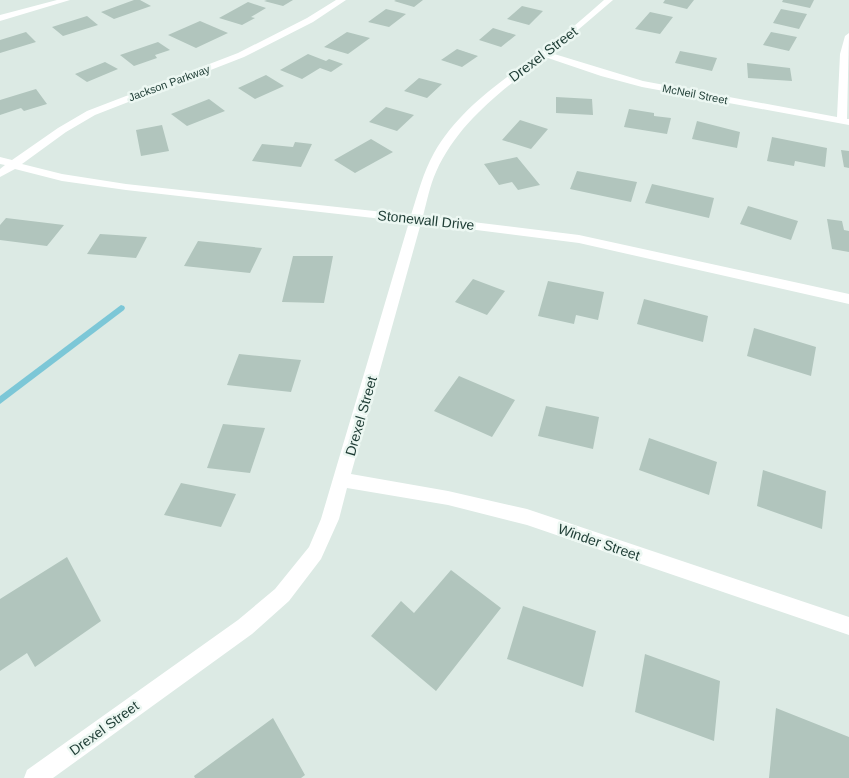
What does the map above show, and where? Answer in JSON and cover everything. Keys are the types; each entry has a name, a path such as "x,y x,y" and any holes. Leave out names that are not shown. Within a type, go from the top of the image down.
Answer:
{"street":[{"path":"0,18 66,0"},
{"name":"Jackson Parkway","path":"0,174 62,130 91,113 240,55 310,20 342,0"},
{"name":"Drexel Street","path":"35,778 245,627 282,596 315,553 330,519 343,480 416,219 435,159 443,144 458,124 494,91 544,54 609,0"},
{"path":"846,122 845,54 849,36"},
{"name":"McNeil Street","path":"544,54 604,74 642,84 846,122"},
{"name":"Stonewall Drive","path":"0,160 12,165 73,179 126,187 509,229 587,241 648,253 849,300"},
{"name":"Winder Street","path":"343,480 448,498 527,517 849,626"}],"building":[{"path":"134,0 140,0 151,6 114,19 101,12"},
{"path":"293,0 283,6 264,1"},
{"path":"423,0 414,7 394,1"},
{"path":"665,0 694,0 687,9 663,3"},
{"path":"783,0 814,0 810,8 782,2"},
{"path":"248,2 266,8 251,17 255,18 242,25 219,18"},
{"path":"522,6 543,11 529,25 507,19"},
{"path":"386,9 406,14 389,27 368,22"},
{"path":"781,9 807,14 799,29 773,23"},
{"path":"650,12 673,17 660,34 635,29"},
{"path":"87,16 98,25 63,36 52,27"},
{"path":"200,21 228,33 196,48 168,35"},
{"path":"493,28 516,35 501,47 479,40"},
{"path":"26,32 36,42 0,53 0,40"},
{"path":"347,32 370,38 348,54 324,47"},
{"path":"771,32 797,37 789,51 763,45"},
{"path":"158,42 170,50 155,55 157,58 134,66 120,55"},
{"path":"457,49 478,56 462,67 441,60"},
{"path":"680,51 717,58 712,71 675,63"},
{"path":"308,54 326,61 329,59 343,64 331,72 320,68 302,79 280,70"},
{"path":"105,62 118,69 87,82 75,74"},
{"path":"747,63 790,68 792,81 748,78"},
{"path":"266,75 284,86 255,99 238,88"},
{"path":"419,78 442,84 427,98 404,91"},
{"path":"36,89 47,104 24,111 21,108 0,115 0,100"},
{"path":"556,97 592,99 593,115 556,113"},
{"path":"209,99 225,111 187,126 171,114"},
{"path":"386,107 414,115 397,131 369,122"},
{"path":"629,109 654,113 654,116 671,118 667,134 624,127"},
{"path":"520,120 548,129 531,149 502,140"},
{"path":"697,121 740,132 737,148 692,139"},
{"path":"162,125 169,151 141,156 136,130"},
{"path":"772,137 827,148 825,167 795,161 794,166 767,161"},
{"path":"371,139 393,152 355,173 334,160"},
{"path":"295,142 312,144 301,167 252,161 262,144 293,147"},
{"path":"841,150 849,151 849,168 844,167"},
{"path":"517,157 540,185 518,190 512,182 499,185 484,164"},
{"path":"577,171 637,182 631,202 570,189"},
{"path":"652,184 714,198 709,218 645,203"},
{"path":"748,206 798,221 791,240 740,224"},
{"path":"6,218 64,225 47,246 0,240 0,225"},
{"path":"827,219 842,221 844,230 849,231 849,252 832,249"},
{"path":"100,234 147,237 136,258 87,254"},
{"path":"198,241 262,248 250,273 184,266"},
{"path":"293,256 333,256 324,303 282,302"},
{"path":"473,279 505,291 487,315 455,302"},
{"path":"548,281 604,292 598,320 576,315 574,324 538,316"},
{"path":"644,299 708,316 703,342 637,324"},
{"path":"754,328 816,347 811,376 747,356"},
{"path":"239,354 301,360 291,392 227,385"},
{"path":"459,376 515,400 492,437 434,411"},
{"path":"546,406 599,417 593,449 538,436"},
{"path":"223,424 265,428 250,473 207,468"},
{"path":"649,438 717,462 709,495 639,470"},
{"path":"763,470 826,491 822,529 757,506"},
{"path":"181,483 236,494 221,527 164,515"},
{"path":"67,557 101,621 35,667 27,653 0,671 0,599"},
{"path":"451,570 501,608 436,691 371,636 401,601 414,613"},
{"path":"523,606 596,631 583,687 507,659"},
{"path":"645,654 720,681 714,741 635,712"},
{"path":"776,708 849,737 849,778 769,778"},
{"path":"273,718 305,775 301,778 195,778 194,776"}],"waterway":[{"path":"0,401 121,308"}]}
